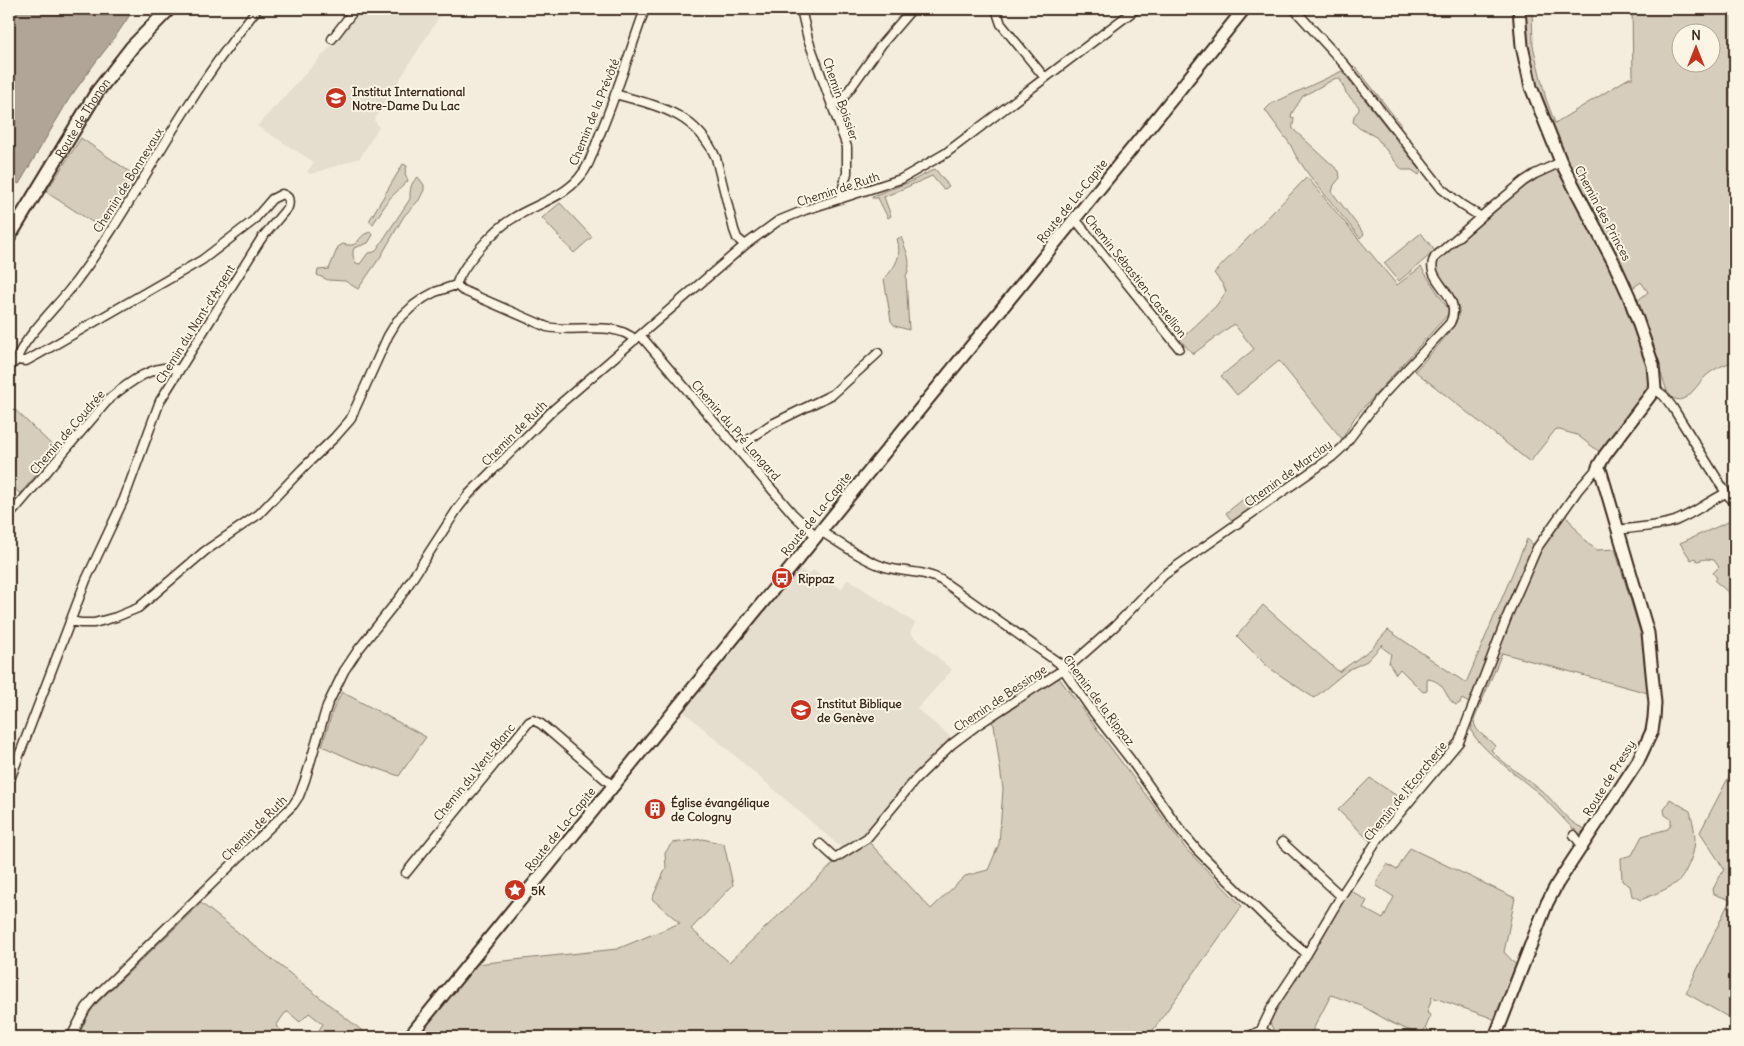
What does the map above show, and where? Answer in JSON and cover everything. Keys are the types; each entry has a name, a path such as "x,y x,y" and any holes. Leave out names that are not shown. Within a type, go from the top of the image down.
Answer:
{"main road":[{"name":"Route de Thonon","path":"9,222 92,85 114,55 158,9"},
{"name":"Route de Thonon","path":"9,237 97,92 132,47 169,9"}],"street":[{"name":"Chemin de Bonnevaux","path":"17,360 19,352 71,288 103,243 209,74 256,9"},
{"path":"332,39 355,9"},
{"name":"Chemin de la Prévôté","path":"456,285 459,274 470,259 509,221 563,191 580,177 587,167 645,9"},
{"name":"Chemin Boissier","path":"801,9 808,38 843,134 848,155 840,199"},
{"path":"832,105 844,96 882,44 912,9"},
{"path":"996,9 1001,24 1045,78"},
{"name":"Chemin de Ruth","path":"71,1037 86,1008 94,998 293,805 299,796 305,780 327,706 344,671 367,638 401,596 469,494 553,410 745,245 778,222 805,210 888,184 921,169 946,153 1136,9"},
{"name":"Route de La-Capite","path":"409,1037 1244,9"},
{"path":"1294,9 1345,65 1442,189 1480,217"},
{"path":"1519,9 1522,46 1527,74 1561,162"},
{"path":"615,94 674,112 689,122 708,142 716,158 734,230 737,238 745,245"},
{"name":"Chemin des Princes","path":"1480,217 1524,181 1561,162 1613,261 1629,296 1653,366 1655,389"},
{"name":"Chemin du Nant-d'Argent","path":"9,367 17,360 26,360 37,355 202,260 253,221 276,196 284,194 289,201 288,207 261,239 155,412 127,492 102,544 70,621 9,782"},
{"name":"Chemin de Marclay","path":"1064,669 1115,626 1164,575 1304,478 1332,457 1343,446 1380,398 1450,323 1454,312 1453,304 1435,276 1432,263 1439,254 1480,217"},
{"name":"Chemin Sébastien-Castellion","path":"1075,219 1179,348"},
{"path":"70,621 94,623 138,608 205,551 259,514 302,468 335,438 350,420 388,336 409,309 435,292 456,285"},
{"name":"Chemin du Pré Langard","path":"456,285 462,290 544,326 558,329 618,330 638,338 737,448 793,514 818,534"},
{"path":"737,448 770,424 833,394 878,353"},
{"name":"Chemin de Coudrée","path":"9,516 110,398 129,383 156,370 169,367 179,370"},
{"path":"1598,467 1655,389 1664,396 1673,408 1726,492 1735,503"},
{"name":"Route de Pressy","path":"1495,1037 1548,902 1557,884 1638,761 1648,740 1654,718 1650,645 1602,472 1598,467"},
{"name":"Chemin de l'Ecorcherie","path":"1261,1030 1272,1007 1307,954 1341,896 1387,828 1450,755 1458,742 1509,612 1538,548 1551,526 1582,484 1598,467"},
{"path":"1617,530 1663,524 1675,520 1726,492"},
{"name":"Chemin de la Rippaz","path":"818,534 874,563 885,567 922,572 941,580 1059,663 1091,709 1197,850 1265,917 1307,954"},
{"name":"Chemin de Bessinge","path":"820,844 835,858 867,838 916,779 952,744 976,726 1064,669"},
{"name":"Chemin du Vent-Blanc","path":"406,873 529,722 533,720 541,724 613,786"},
{"path":"1574,835 1582,846"},
{"path":"1282,842 1341,896"},
{"path":"1248,1037 1261,1030 1273,1037"}],"shaded area":[{"path":"9,9 134,9 69,99 19,184 9,178 13,174 9,174"},
{"name":"Institut International Notre-Dame Du Lac","path":"359,9 444,9 374,120 379,127 360,158 311,174 307,172 314,162 257,126 330,47"},
{"path":"1524,9 1532,9 1533,46 1546,99 1555,123 1629,78 1633,78 1632,9 1735,9 1735,361 1721,366 1710,373 1685,398 1674,399 1668,394 1636,302 1648,292 1641,282 1631,289 1608,238 1572,176 1550,128 1528,63"},
{"path":"1356,67 1401,125 1397,127 1353,70"},
{"path":"1342,71 1421,171 1419,175 1412,170 1402,170 1376,137 1359,128 1353,122 1359,107 1346,93 1340,79 1336,78 1303,96 1292,113 1291,117 1294,118 1293,129 1339,171 1340,178 1334,185 1332,192 1364,234 1360,238 1309,175 1290,144 1265,110 1271,104"},
{"path":"81,138 137,177 103,229 46,192"},
{"path":"403,164 407,166 405,173 408,181 390,198 373,224 369,221"},
{"path":"935,169 949,186 945,189 942,188 932,176 884,197 891,216 888,218 878,198 872,198 872,196 910,182"},
{"path":"1554,170 1559,171 1602,248 1628,307 1647,358 1649,378 1645,394 1601,453 1577,435 1556,429 1530,462 1415,371 1449,332 1458,315 1457,302 1438,274 1437,261 1532,180"},
{"path":"418,177 424,185 424,190 419,200 404,216 381,256 358,289 345,281 328,280 317,275 318,270 329,269 338,247 343,244 353,245 371,232 373,235 368,243 354,248 353,254 356,263 360,264 368,253 375,252 410,199 412,184"},
{"path":"1307,177 1397,285 1421,267 1450,312 1355,417 1342,439 1279,361 1237,395 1221,376 1254,349 1234,324 1193,354 1180,340 1216,306 1226,292 1214,273"},
{"path":"560,203 592,237 574,253 542,218"},
{"path":"1421,233 1435,251 1399,281 1384,263"},
{"path":"901,237 909,261 906,276 909,330 895,326 891,321 884,279 897,261 899,251 897,239"},
{"path":"9,404 57,450 20,494 9,482"},
{"path":"1596,478 1585,487 1566,516 1587,543 1597,550 1615,549 1645,648 1648,693 1502,653 1474,720 1479,732 1495,746 1491,750 1497,756 1542,791 1572,822 1585,829 1579,835 1541,795 1502,764 1481,744 1474,736 1471,729 1471,721 1509,620 1545,541 1581,490 1592,479"},
{"path":"1251,493 1259,505 1232,521 1226,513"},
{"path":"1735,519 1735,598 1715,581 1717,578 1713,573 1719,567 1714,560 1697,561 1695,558 1691,560 1680,543"},
{"path":"1527,539 1534,545 1506,606 1469,703 1462,699 1456,705 1442,686 1434,681 1428,679 1427,691 1423,692 1400,669 1396,674 1389,663 1391,654 1382,647 1383,644 1367,661 1348,670 1314,698 1268,667 1237,636 1263,605 1339,672 1371,649 1388,630 1466,683"},
{"name":"Institut Biblique de Genève","path":"799,568 809,575 813,570 841,589 848,579 915,623 910,633 952,670 917,709 956,741 905,791 867,838 845,851 683,711"},
{"path":"1059,678 1186,849 1242,906 1148,1037 417,1037 476,964 617,949 680,923 652,899 666,868 665,853 672,843 703,839 724,844 733,885 691,929 729,962 834,863 868,841 931,909 965,876 988,870 999,844 1003,789 994,725 991,721"},
{"path":"342,692 426,737 399,776 353,760 322,746 333,710"},
{"path":"1735,765 1735,1021 1686,993 1730,900 1714,894 1713,889 1724,869 1700,832"},
{"path":"1370,778 1403,800 1370,841 1338,810"},
{"path":"1670,799 1690,811 1695,833 1691,860 1681,878 1672,886 1641,900 1632,896 1630,886 1622,881 1621,858 1632,855 1642,836 1668,829 1671,819 1665,815 1664,810"},
{"path":"1410,848 1515,898 1504,952 1517,966 1495,1020 1432,997 1427,1013 1431,1015 1422,1036 1392,1023 1362,1006 1331,995 1309,1037 1283,1037 1275,1033 1270,1023 1277,1006 1313,952 1350,890 1367,901 1363,908 1383,919 1394,897 1377,886 1377,882 1387,864 1397,870"},
{"path":"201,903 370,1037 329,1037 319,1030 323,1024 309,1013 300,1022 288,1012 285,1013 276,1026 285,1034 283,1037 78,1037 95,1005"}],"place":[{"name":"Institut International Notre-Dame Du Lac","path":"336,98"},
{"name":"Rippaz","path":"782,578"},
{"name":"Institut Biblique de Genève","path":"801,710"},
{"name":"Église évangélique de Cologny","path":"655,809"},
{"name":"5K","path":"515,890"}]}
